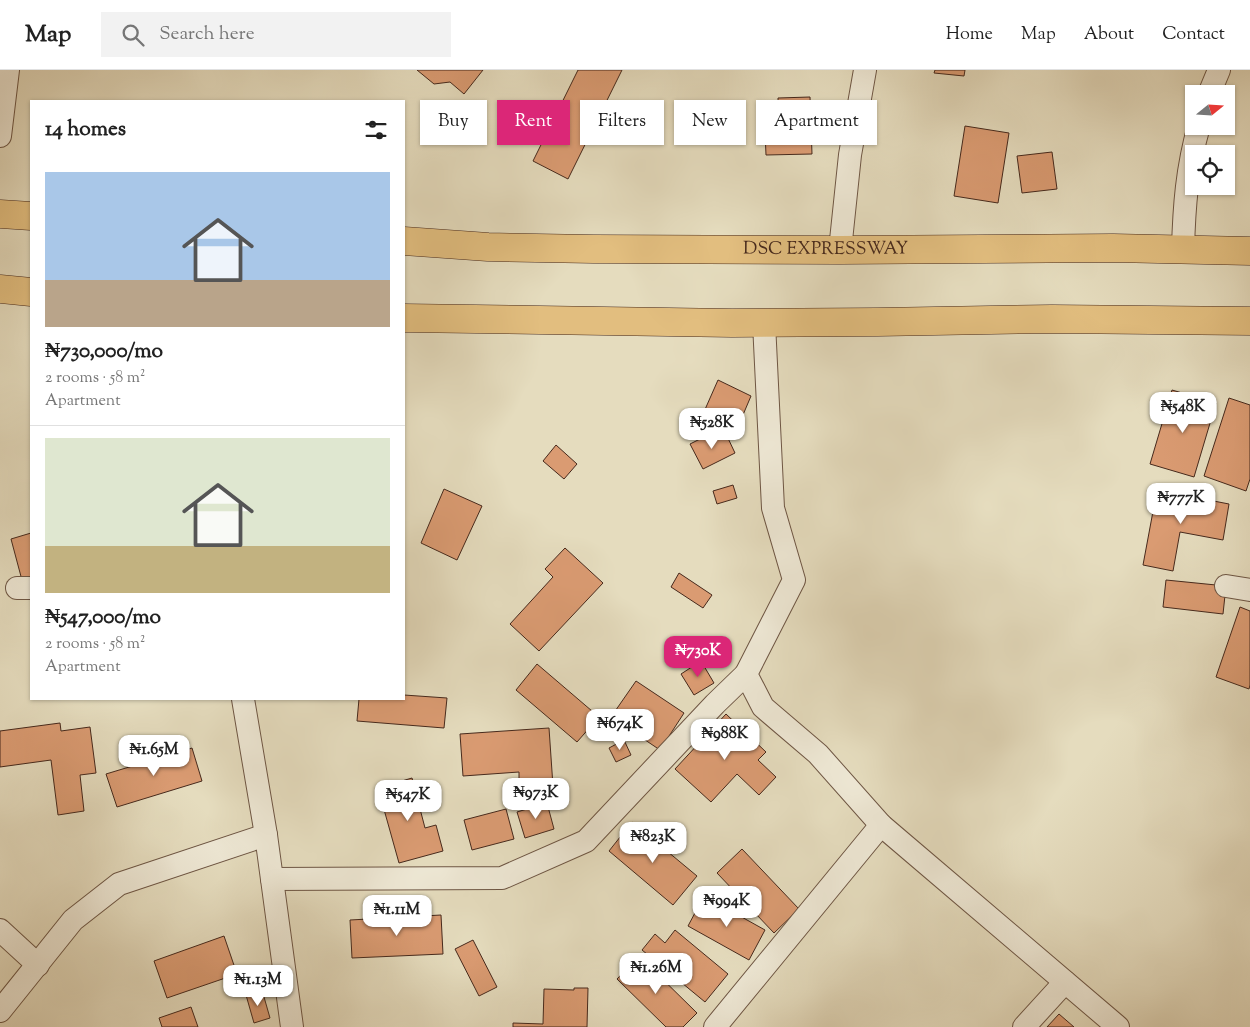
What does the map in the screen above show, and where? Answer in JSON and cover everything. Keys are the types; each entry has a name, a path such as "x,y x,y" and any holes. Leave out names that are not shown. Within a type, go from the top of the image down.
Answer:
{"main road":[{"path":"0,214 30,216"},
{"name":"DSC EXPRESSWAY","path":"405,240 488,247 840,250 1113,248 1250,251"},
{"path":"0,288 30,292"},
{"path":"405,318 764,323 1052,319 1250,321"}],"street":[{"path":"0,136 8,70"},
{"path":"840,250 850,155 865,70"},
{"path":"1213,85 1219,70"},
{"path":"1183,250 1185,199 1192,151 1196,135"},
{"path":"272,879 502,878 586,841 715,704 746,674 794,580 773,508 764,323"},
{"path":"1226,586 1250,590"},
{"path":"746,674 763,707 818,754 881,825 1118,1027"},
{"path":"243,700 266,835 292,1027"},
{"path":"714,1027 881,825"},
{"path":"0,1011 73,920 119,884 266,835"},
{"path":"0,930 38,964"},
{"path":"1024,1027 1065,982"}],"building":[{"path":"417,70 483,70 464,94 450,82 434,84"},
{"path":"578,70 622,70 607,100 580,100 580,145 585,145 568,179 533,161 541,145 570,145 570,100 563,100"},
{"path":"935,70 965,70 964,76 934,73"},
{"path":"810,97 810,100 778,100 778,98"},
{"path":"965,126 1009,133 998,203 954,196"},
{"path":"766,145 812,145 812,154 766,155"},
{"path":"1052,152 1057,189 1022,193 1017,156"},
{"path":"718,380 751,396 737,429 703,414"},
{"path":"1172,390 1216,403 1194,477 1150,464"},
{"path":"1229,398 1250,405 1250,479 1246,491 1204,476"},
{"path":"726,434 735,453 703,469 690,444 706,436 708,442"},
{"path":"556,445 577,464 564,479 543,461"},
{"path":"733,485 737,498 717,504 713,491"},
{"path":"444,489 482,506 457,560 421,543"},
{"path":"1157,490 1229,504 1223,540 1180,532 1173,571 1143,565"},
{"path":"30,533 30,582 23,584 11,539"},
{"path":"565,548 603,583 539,651 510,624 553,577 545,569"},
{"path":"679,573 712,595 703,608 671,587"},
{"path":"1166,580 1226,586 1223,614 1163,607"},
{"path":"1240,607 1250,611 1249,689 1216,677"},
{"path":"701,661 714,683 694,695 681,674"},
{"path":"537,664 599,717 577,742 516,690"},
{"path":"636,681 684,713 660,750 611,717"},
{"path":"405,695 447,698 444,728 357,721 359,700 405,700"},
{"path":"726,714 766,752 758,760 776,777 759,795 737,774 711,802 675,769"},
{"path":"60,723 61,731 90,727 96,773 80,775 84,811 58,815 51,760 0,767 0,731"},
{"path":"549,728 553,786 519,789 519,772 463,776 460,734"},
{"path":"624,740 631,755 616,762 609,748"},
{"path":"192,748 202,781 117,807 106,774"},
{"path":"412,778 425,828 436,825 443,851 399,863 378,788"},
{"path":"547,803 554,829 525,838 517,812"},
{"path":"506,809 514,839 472,850 464,820"},
{"path":"632,822 697,876 673,905 609,851"},
{"path":"742,849 799,909 774,933 717,873"},
{"path":"704,896 765,930 749,960 688,926"},
{"path":"441,915 443,954 352,958 350,920"},
{"path":"675,930 728,974 705,1002 642,950 655,934 665,943"},
{"path":"224,936 237,974 167,998 154,961"},
{"path":"473,940 497,987 479,996 455,949"},
{"path":"639,956 697,1013 683,1027 666,1027 617,979"},
{"path":"574,988 588,988 587,1027 513,1027 513,1023 543,1024 544,989 574,990"},
{"path":"262,990 270,1018 254,1023 246,995"},
{"path":"191,1007 198,1027 162,1027 159,1018"},
{"path":"1059,1014 1074,1027 1047,1027"}]}
